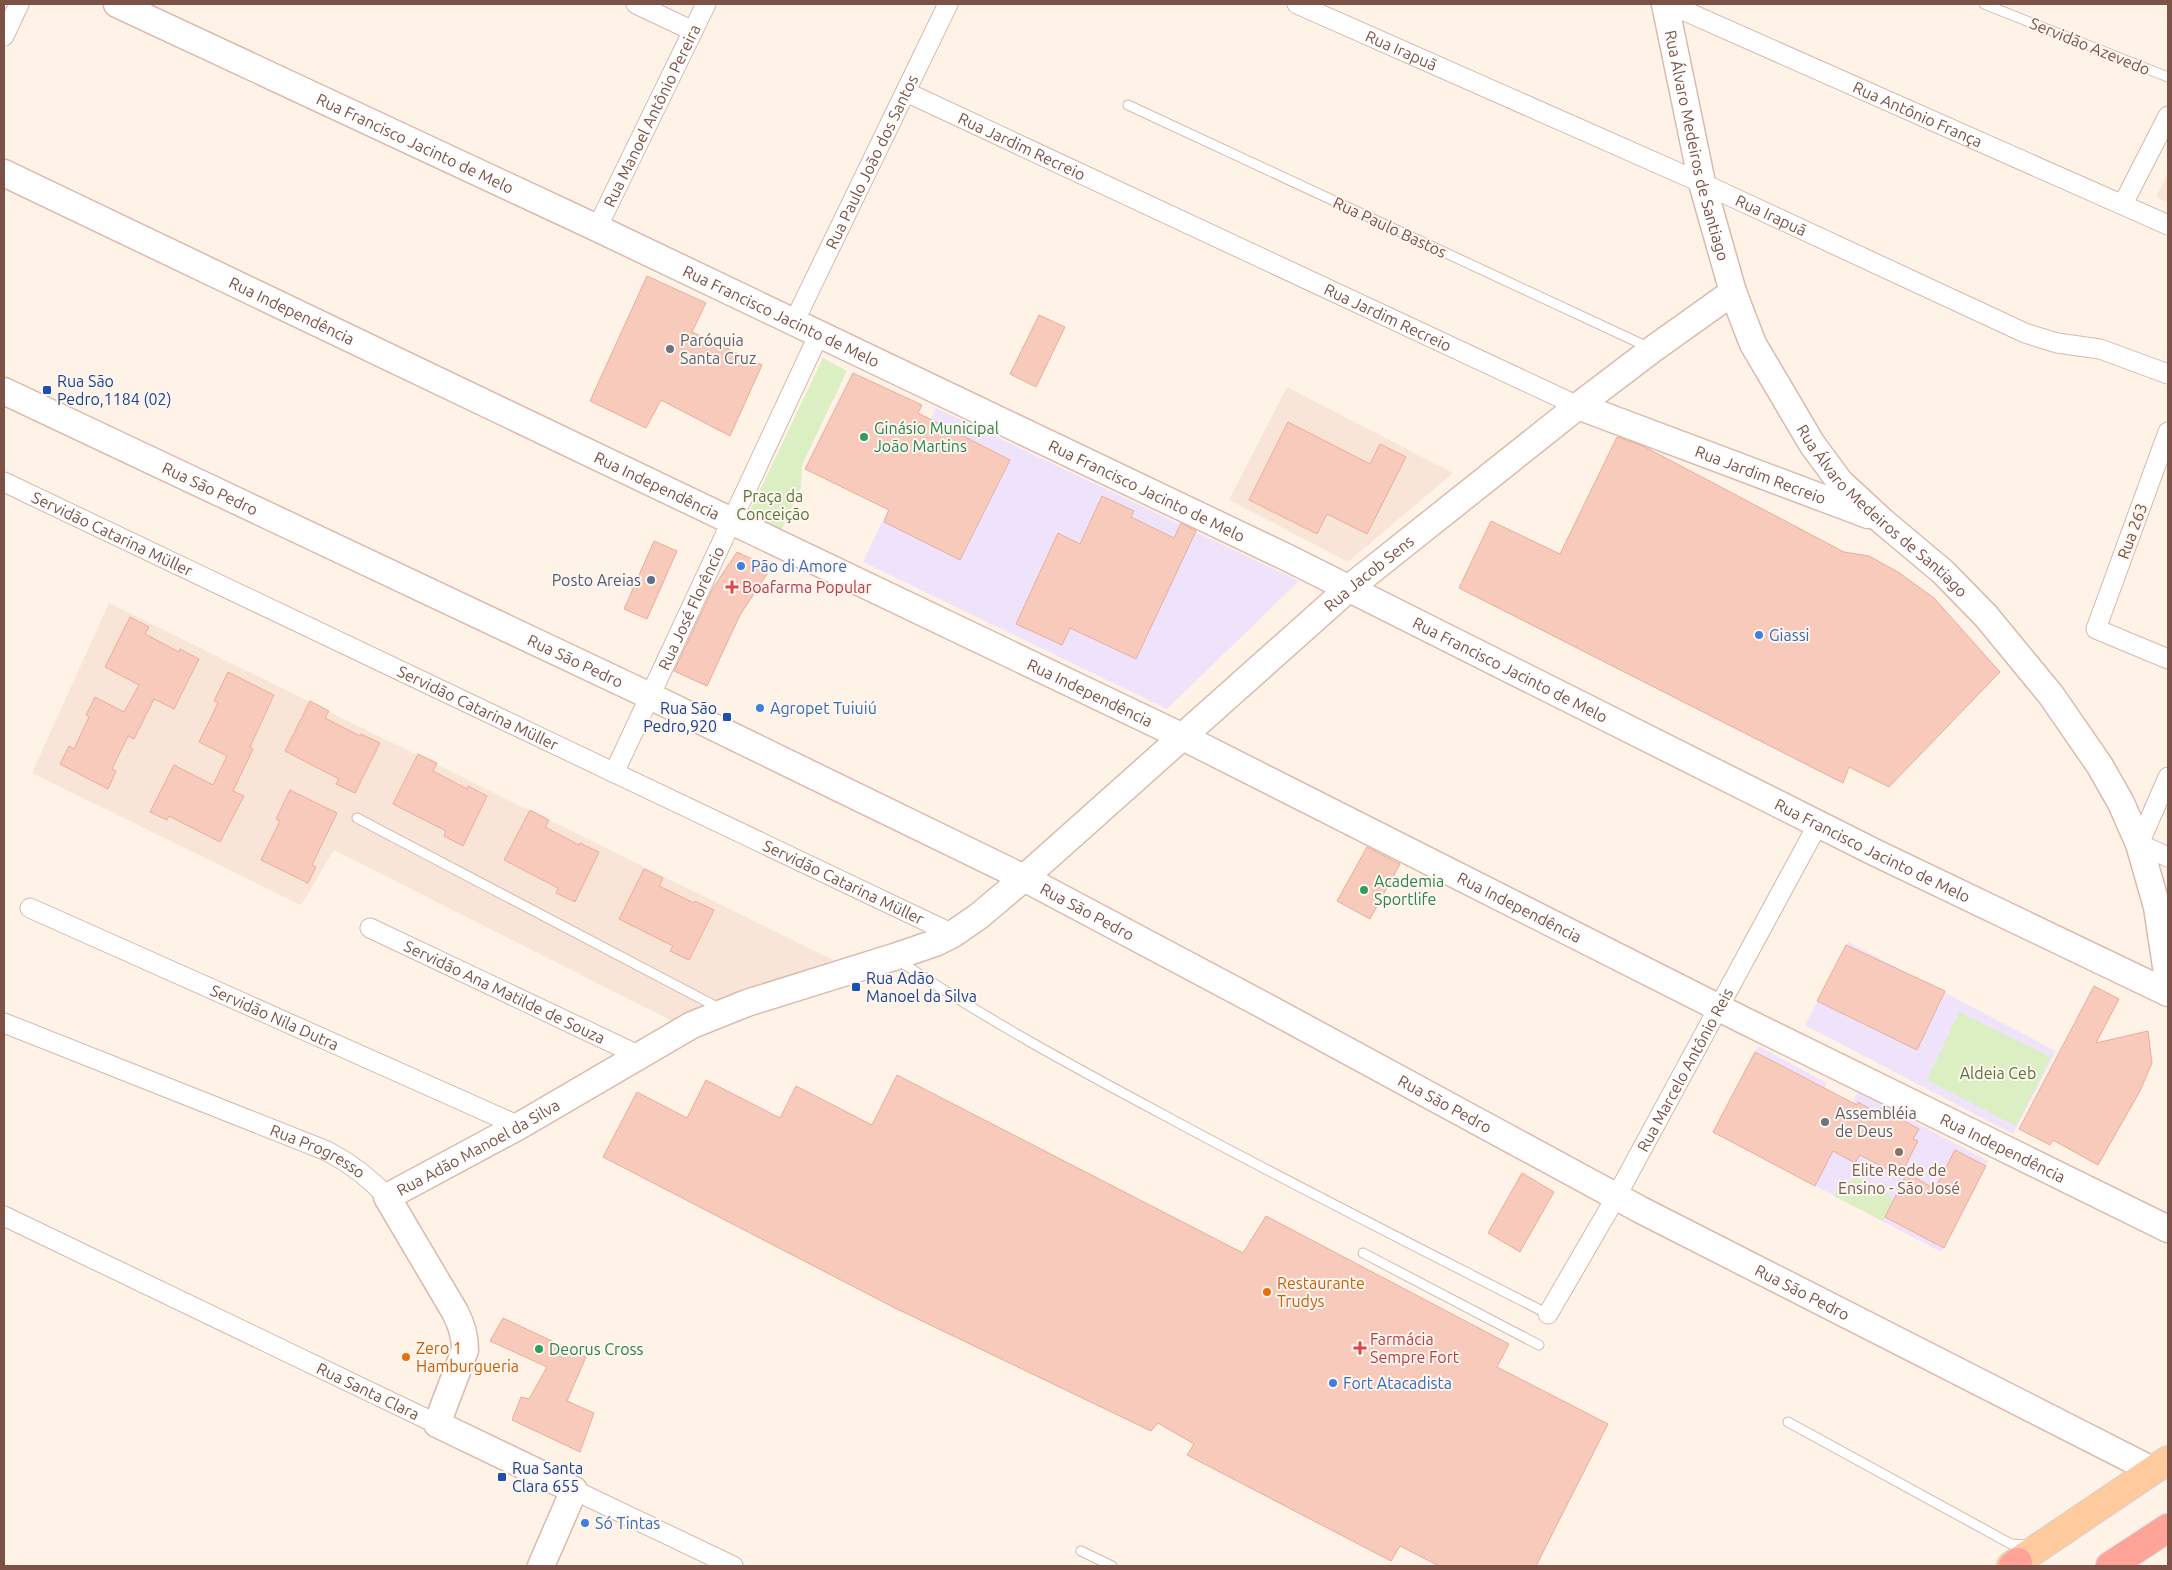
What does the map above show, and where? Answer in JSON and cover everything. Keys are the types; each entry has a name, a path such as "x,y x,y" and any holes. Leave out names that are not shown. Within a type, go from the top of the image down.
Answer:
{"highway":[{"path":"2110,1566 2168,1528"}],"main road":[{"path":"2014,1565 2160,1465"}],"street":[{"path":"4,36 19,4"},
{"name":"Rua Francisco Jacinto de Melo","path":"117,4 598,228 1348,589 1876,854 2168,993"},
{"path":"636,4 693,31"},
{"name":"Rua Manoel Antônio Pereira","path":"598,228 706,4"},
{"name":"Rua Paulo João dos Santos","path":"794,322 948,4"},
{"name":"Rua Irapuã","path":"1297,4 1702,183 2025,332 2058,343 2100,349 2168,374"},
{"name":"Rua Álvaro Medeiros de Santiago","path":"1665,4 1702,183 1733,292 1753,344 1812,444 1840,482 1880,520 1944,572 1986,616 2031,669 2100,766 2121,803 2139,844 2157,907 2168,980"},
{"name":"Rua Antônio França","path":"1669,4 2168,225"},
{"name":"Rua Jardim Recreio","path":"906,92 1578,406 1880,520"},
{"path":"2123,204 2168,116"},
{"name":"Rua Independência","path":"4,174 1181,736 2168,1229"},
{"name":"Rua Jacob Sens","path":"1024,878 1348,589 1578,406 1733,292"},
{"name":"Rua José Florêncio","path":"614,773 819,334"},
{"name":"Rua São Pedro","path":"4,391 650,696 1024,878 1263,1005 1616,1197 2160,1465"},
{"name":"Rua 263","path":"2168,432 2096,629 2168,659"},
{"name":"Servidão Catarina Müller","path":"4,482 953,934"},
{"path":"2168,777 2139,844 2168,857"},
{"name":"Rua Marcelo Antônio Reis","path":"1548,1314 1616,1197 1818,824"},
{"name":"Rua Adão Manoel da Silva","path":"387,1197 520,1126 692,1025 725,1012 935,943 953,934 979,916 1024,878"},
{"name":"Servidão Nila Dutra","path":"30,908 520,1126"},
{"name":"Servidão Ana Matilde de Souza","path":"370,928 638,1055"},
{"name":"Rua Progresso","path":"4,1023 327,1151 368,1177 387,1197 455,1312 464,1332 465,1350 437,1424"},
{"name":"Rua Santa Clara","path":"4,1216 733,1566"},
{"path":"541,1566 574,1490"}],"lane":[{"name":"Servidão Azevedo","path":"1984,4 2168,77"},
{"name":"Rua Paulo Bastos","path":"1128,105 1653,349"},
{"path":"357,818 725,1012"},
{"path":"894,957 939,988 1096,1079 1287,1182 1548,1314"},
{"path":"1363,1253 1539,1344"},
{"path":"1788,1422 2011,1544 2042,1546"},
{"path":"1080,1551 1112,1566"}],"shaded area":[{"path":"2168,173 2168,203 2156,197"},
{"path":"1287,387 1453,473 1348,562 1229,500"},
{"path":"936,408 1299,581 1167,709 863,562"},
{"path":"109,603 835,961 676,1023 334,850 301,905 32,773"},
{"name":"Elite Rede de Ensino - São José","path":"1848,942 2056,1051 2013,1134 1805,1025"},
{"name":"Elite Rede de Ensino - São José","path":"1758,1046 1827,1083 1795,1146 1822,1161 1858,1092 1988,1161 1941,1252 1713,1132"}],"green space":[{"name":"Praça da Conceição","path":"823,358 847,371 802,465 801,488 781,531 748,515"},
{"name":"Aldeia Ceb","path":"1959,1012 2051,1057 2016,1126 1927,1080"},
{"path":"1854,1178 1860,1179 1890,1196 1893,1201 1883,1221 1834,1196 1839,1185 1850,1182"}],"building":[{"name":"Paróquia Santa Cruz","path":"647,276 706,303 692,332 762,365 730,436 661,400 646,428 590,401"},
{"path":"1039,315 1065,327 1036,387 1010,374"},
{"path":"853,373 922,405 918,413 1010,460 960,560 884,522 889,510 805,469"},
{"path":"1288,422 1370,464 1380,444 1406,457 1367,534 1327,514 1317,534 1249,500"},
{"name":"Giassi","path":"1617,437 1643,446 1844,552 1869,556 1898,572 1934,598 2000,672 1889,787 1849,767 1843,783 1459,588 1491,521 1560,554"},
{"path":"1102,496 1134,511 1131,517 1174,538 1181,523 1196,531 1136,659 1070,628 1062,645 1016,624 1058,533 1080,544"},
{"name":"Posto Areias","path":"654,541 677,551 647,619 624,609"},
{"path":"737,552 771,568 740,615 707,686 674,671 713,588"},
{"path":"130,617 149,627 145,634 179,652 180,649 199,659 174,709 154,699 134,739 128,736 112,769 116,771 108,789 60,764 69,746 74,749 89,717 86,715 95,697 124,712 139,685 105,667"},
{"path":"228,672 274,695 250,747 253,749 233,791 244,796 220,842 169,816 167,820 150,812 174,765 213,785 227,756 199,742 218,703 214,701"},
{"path":"310,701 329,711 325,718 360,736 361,734 380,743 355,793 336,784 339,779 285,751"},
{"path":"418,754 437,763 433,771 467,789 468,786 487,796 463,846 444,836 446,831 393,804"},
{"path":"290,790 337,813 312,865 316,867 308,883 261,860 280,821 276,819"},
{"path":"530,810 549,820 545,827 579,845 580,843 599,852 575,902 556,893 558,888 504,860"},
{"name":"Academia Sportlife","path":"1367,847 1400,864 1370,919 1337,901"},
{"path":"644,869 663,878 659,886 694,903 695,901 714,910 689,960 670,951 673,946 619,919"},
{"path":"1846,945 1945,991 1917,1050 1817,1001"},
{"path":"2094,986 2119,999 2096,1043 2148,1031 2152,1063 2140,1091 2098,1165 2053,1140 2050,1145 2019,1129"},
{"path":"1755,1052 1857,1105 1858,1102 1877,1113 1880,1108 1919,1129 1913,1139 1918,1141 1900,1176 1860,1155 1855,1163 1833,1151 1815,1186 1713,1132"},
{"path":"897,1075 1243,1253 1266,1216 1509,1344 1497,1367 1608,1424 1536,1566 1439,1566 1400,1546 1391,1561 1187,1455 1194,1444 1158,1423 1151,1431 895,1308 603,1157 637,1092 687,1118 706,1080 780,1118 796,1086 872,1125"},
{"path":"1955,1150 1986,1166 1944,1248 1885,1217 1907,1173 1935,1189"},
{"path":"1522,1173 1554,1192 1520,1252 1488,1233"},
{"path":"503,1318 586,1357 567,1401 594,1413 580,1452 512,1420 521,1397 529,1399 547,1367 490,1341"}],"place":[{"name":"Paróquia Santa Cruz","path":"670,349"},
{"name":"Rua São Pedro,1184 (02)","path":"47,390"},
{"name":"Ginásio Municipal João Martins","path":"864,437"},
{"name":"Pão di Amore","path":"741,566"},
{"name":"Posto Areias","path":"651,580"},
{"name":"Boafarma Popular","path":"732,587"},
{"name":"Giassi","path":"1759,635"},
{"name":"Agropet Tuiuiú","path":"760,708"},
{"name":"Rua São Pedro,920","path":"727,717"},
{"name":"Academia Sportlife","path":"1364,890"},
{"name":"Rua Adão Manoel da Silva","path":"856,987"},
{"name":"Assembléia de Deus","path":"1825,1122"},
{"name":"Elite Rede de Ensino - São José","path":"1899,1152"},
{"name":"Restaurante Trudys","path":"1267,1292"},
{"name":"Farmácia Sempre Fort","path":"1360,1348"},
{"name":"Deorus Cross","path":"539,1349"},
{"name":"Zero 1 Hamburgueria","path":"406,1357"},
{"name":"Fort Atacadista","path":"1333,1383"},
{"name":"Rua Santa Clara 655","path":"502,1477"},
{"name":"Só Tintas","path":"585,1523"}]}
